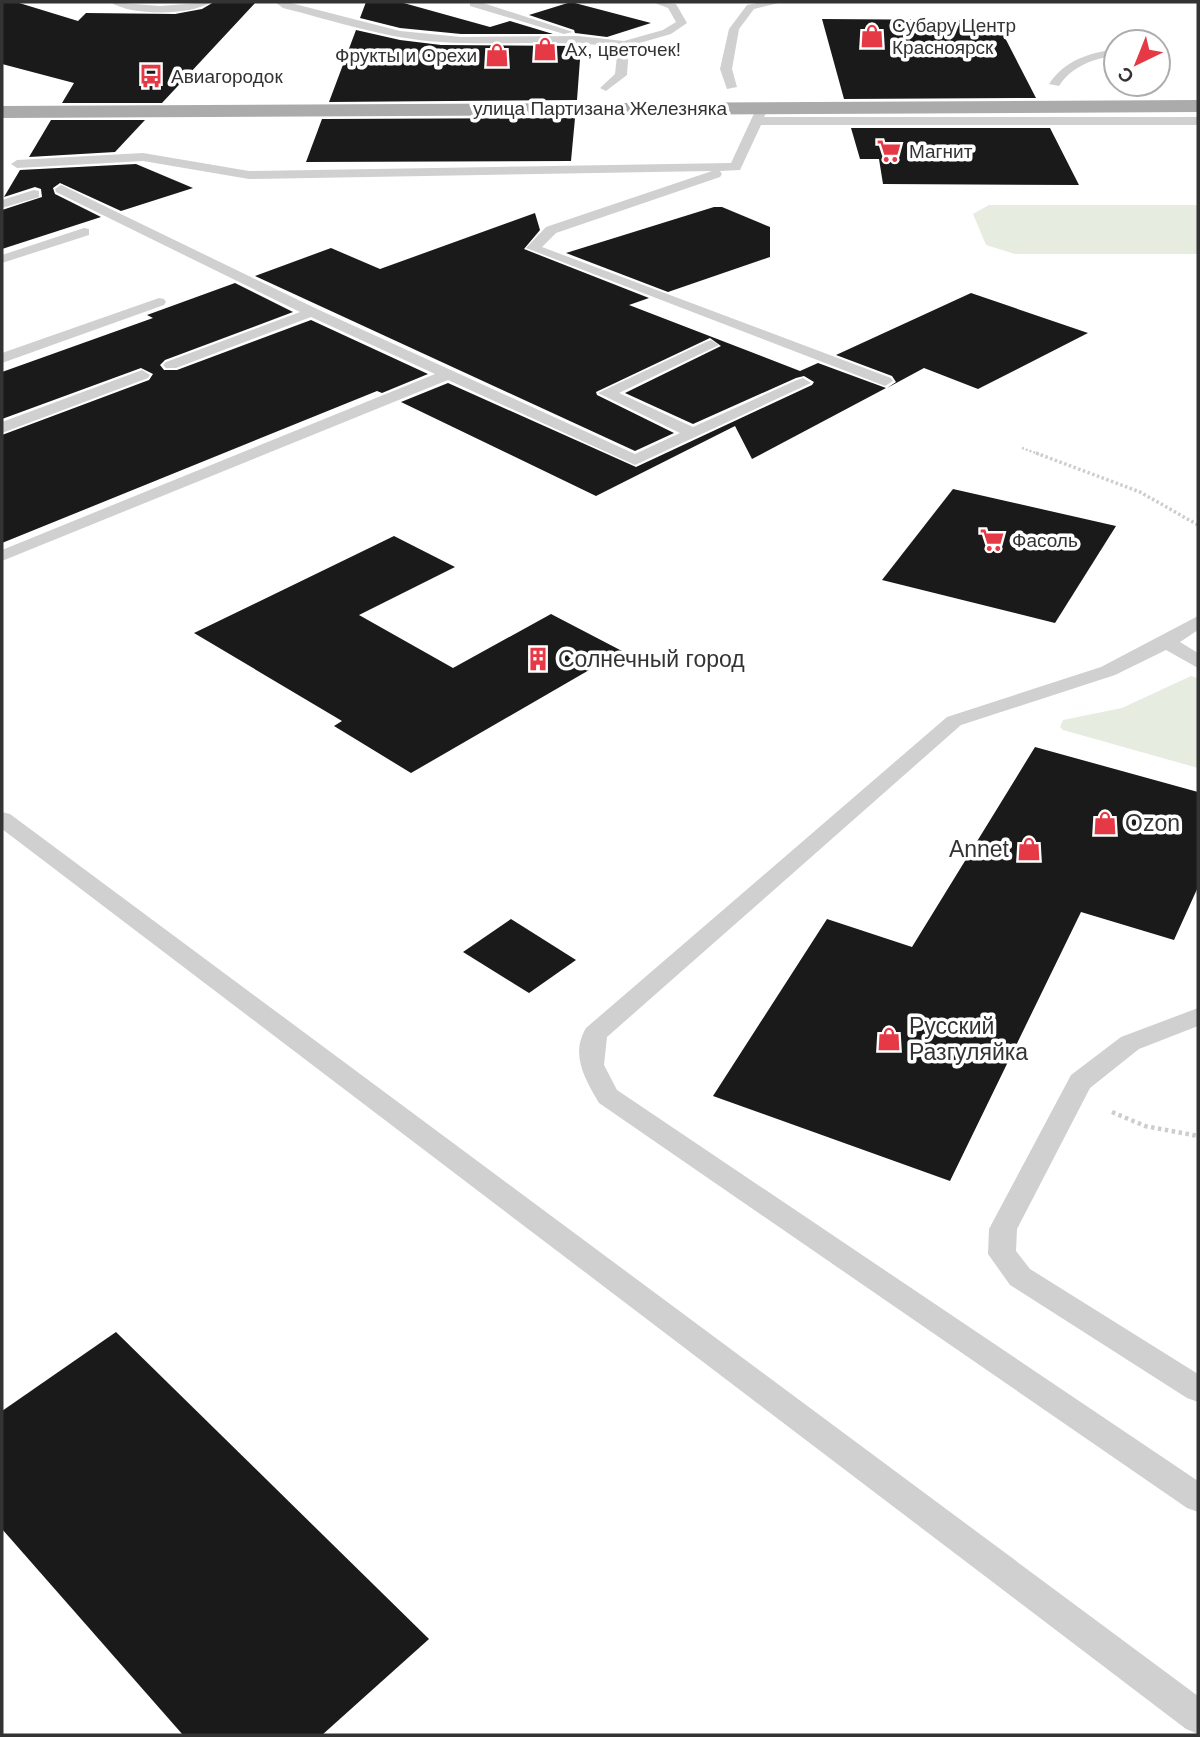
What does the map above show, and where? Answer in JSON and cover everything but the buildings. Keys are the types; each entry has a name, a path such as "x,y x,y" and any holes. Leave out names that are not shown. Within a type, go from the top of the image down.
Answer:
{"main road":[{"path":"1048,85 1079,84"},
{"name":"улица Партизана Железняка","path":"599,88 634,88"},
{"name":"улица Партизана Железняка","path":"2,112 1115,113 1198,106"}],"lane":[{"path":"115,2 143,10 163,11 206,2"},
{"path":"280,2 287,6 421,37 523,40 588,38"},
{"path":"475,2 474,4 588,38 624,44 667,32 682,23 673,6 657,2"},
{"path":"731,87 726,69 734,29 751,7 778,2"},
{"path":"599,88 621,75 624,44"},
{"path":"1048,85 1061,71 1102,54"},
{"path":"1115,113 1198,121"},
{"path":"759,114 736,167 551,230 533,248 886,381"},
{"path":"17,164 143,157 248,175 736,167"},
{"path":"61,189 312,312 635,460 803,383"},
{"path":"2,204 34,194"},
{"path":"2,259 84,233"},
{"path":"2,358 159,302"},
{"path":"171,365 312,312"},
{"path":"692,433 606,393 711,345"},
{"path":"2,556 448,374"},
{"path":"2,428 142,375"},
{"path":"1198,622 1167,642 1108,671 954,721 595,1034 591,1065 608,1096 1198,1498"},
{"path":"1167,642 1198,662"},
{"path":"2,819 1198,1717"},
{"path":"1198,1017 1130,1043 1080,1082 1003,1229 1002,1254 1020,1277 1198,1389"}],"path":[{"path":"1022,448 1140,492 1198,525"},
{"path":"1073,1095 1145,1126 1198,1136"}],"shaded area":[{"path":"989,205 1198,205 1198,254 1015,254 986,245 973,214"},
{"path":"1191,676 1198,678 1198,768 1060,727 1063,720 1122,708"}],"place":[{"name":"Субару Центр Красноярск","path":"872,36"},
{"name":"Ах, цветочек!","path":"545,49"},
{"name":"Фрукты и Орехи","path":"497,55"},
{"name":"Авиагородок","path":"151,76"},
{"name":"Магнит","path":"889,151"},
{"name":"Фасоль","path":"992,540"},
{"name":"Солнечный город","path":"538,659"},
{"name":"Ozon","path":"1105,823"},
{"name":"Annet","path":"1029,849"},
{"name":"Русский Разгуляйка","path":"889,1039"}]}
